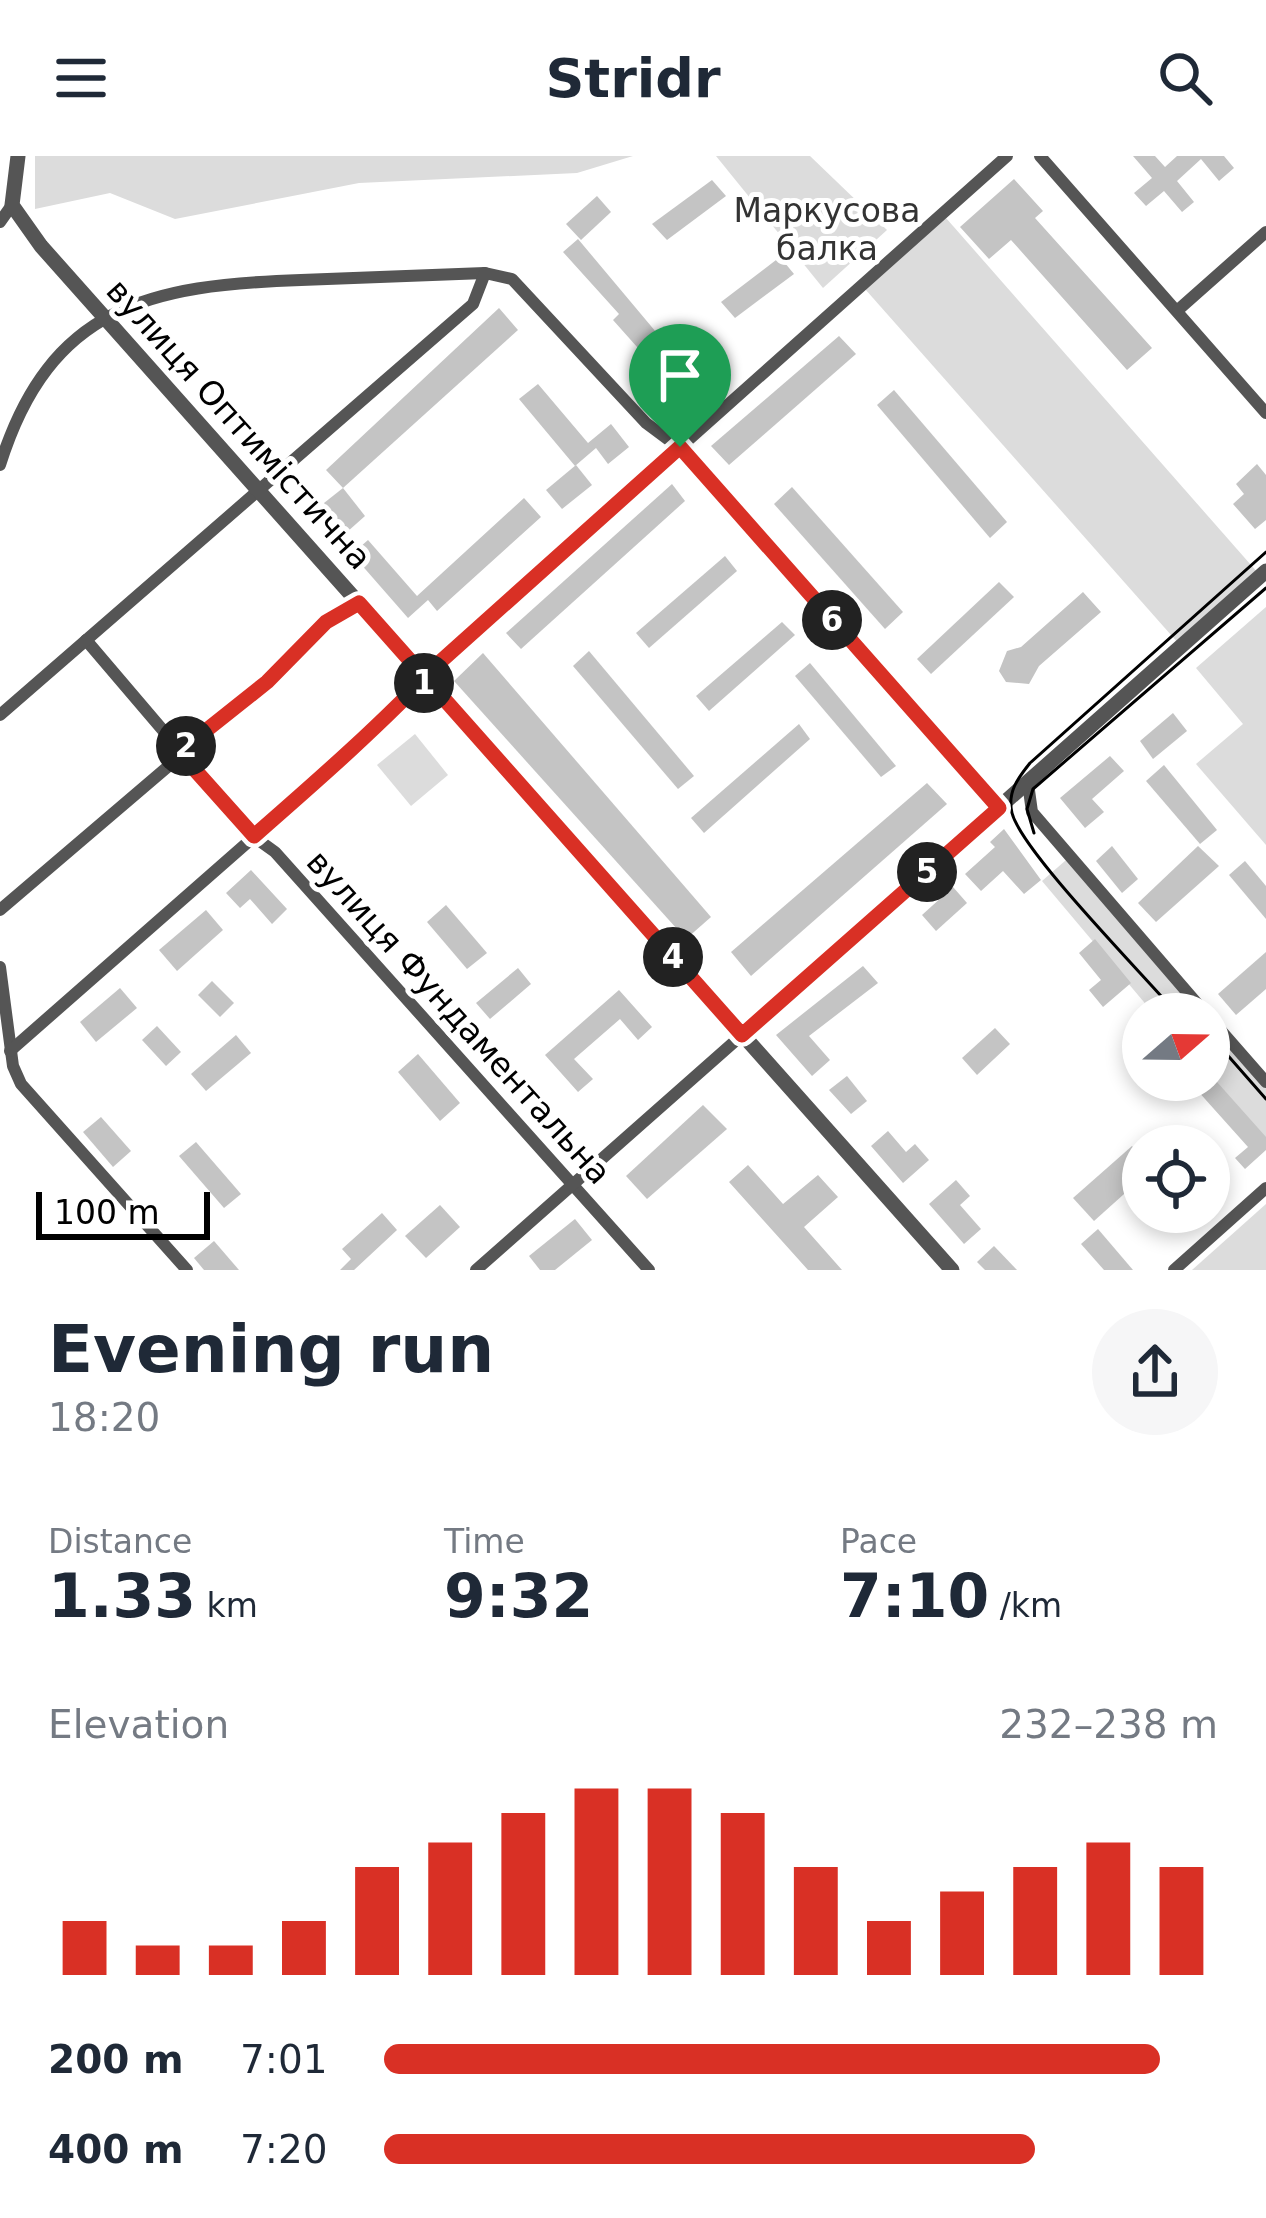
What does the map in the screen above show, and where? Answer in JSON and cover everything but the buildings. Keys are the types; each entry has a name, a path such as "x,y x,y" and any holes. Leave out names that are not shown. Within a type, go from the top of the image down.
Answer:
{"street":[{"path":"0,222 12,206 18,156"},
{"path":"10,1051 1007,156"},
{"path":"1040,156 1266,413"},
{"name":"вулиця Оптимістична","path":"12,206 104,319 952,1270"},
{"path":"1178,310 1266,232"},
{"path":"0,715 473,304 485,273"},
{"path":"0,465 17,420 56,358 104,319 144,298 189,286 485,273 512,279 646,422 680,447 999,808"},
{"path":"476,1270 1266,571"},
{"path":"0,910 179,752 267,682 326,622 359,603"},
{"name":"вулиця Фундаментальна","path":"86,640 254,836 275,852 649,1270"},
{"path":"1028,783 1032,812 1188,993"},
{"path":"0,967 10,1051 31,1100 187,1270"},
{"path":"1230,1041 1266,1082"},
{"path":"1174,1270 1266,1188"}],"green space":[{"path":"35,156 633,156 577,173 359,183 175,219 110,193 35,209"},
{"name":"Маркусова балка","path":"716,156 810,156 887,230 823,288"},
{"path":"946,218 1258,573 1179,644 865,289"},
{"path":"1266,607 1266,845 1196,764 1243,724 1196,668"},
{"path":"415,734 448,775 411,806 377,765"},
{"path":"1073,854 1194,993 1136,993 1042,881"},
{"path":"1230,1035 1266,1076 1266,1148 1227,1101"},
{"path":"1266,1204 1266,1270 1192,1270"}],"tram line":[{"path":"1158,993 1038,856 1012,813 1012,792 1030,763 1266,552"},
{"path":"1034,833 1027,809 1033,789 1266,588"},
{"path":"1230,1058 1266,1099"}],"route":[{"path":"680,447 440,662 426,681 387,720 254,836 179,752 267,682 326,622 359,603 426,681 742,1035 999,808 680,447"}]}
